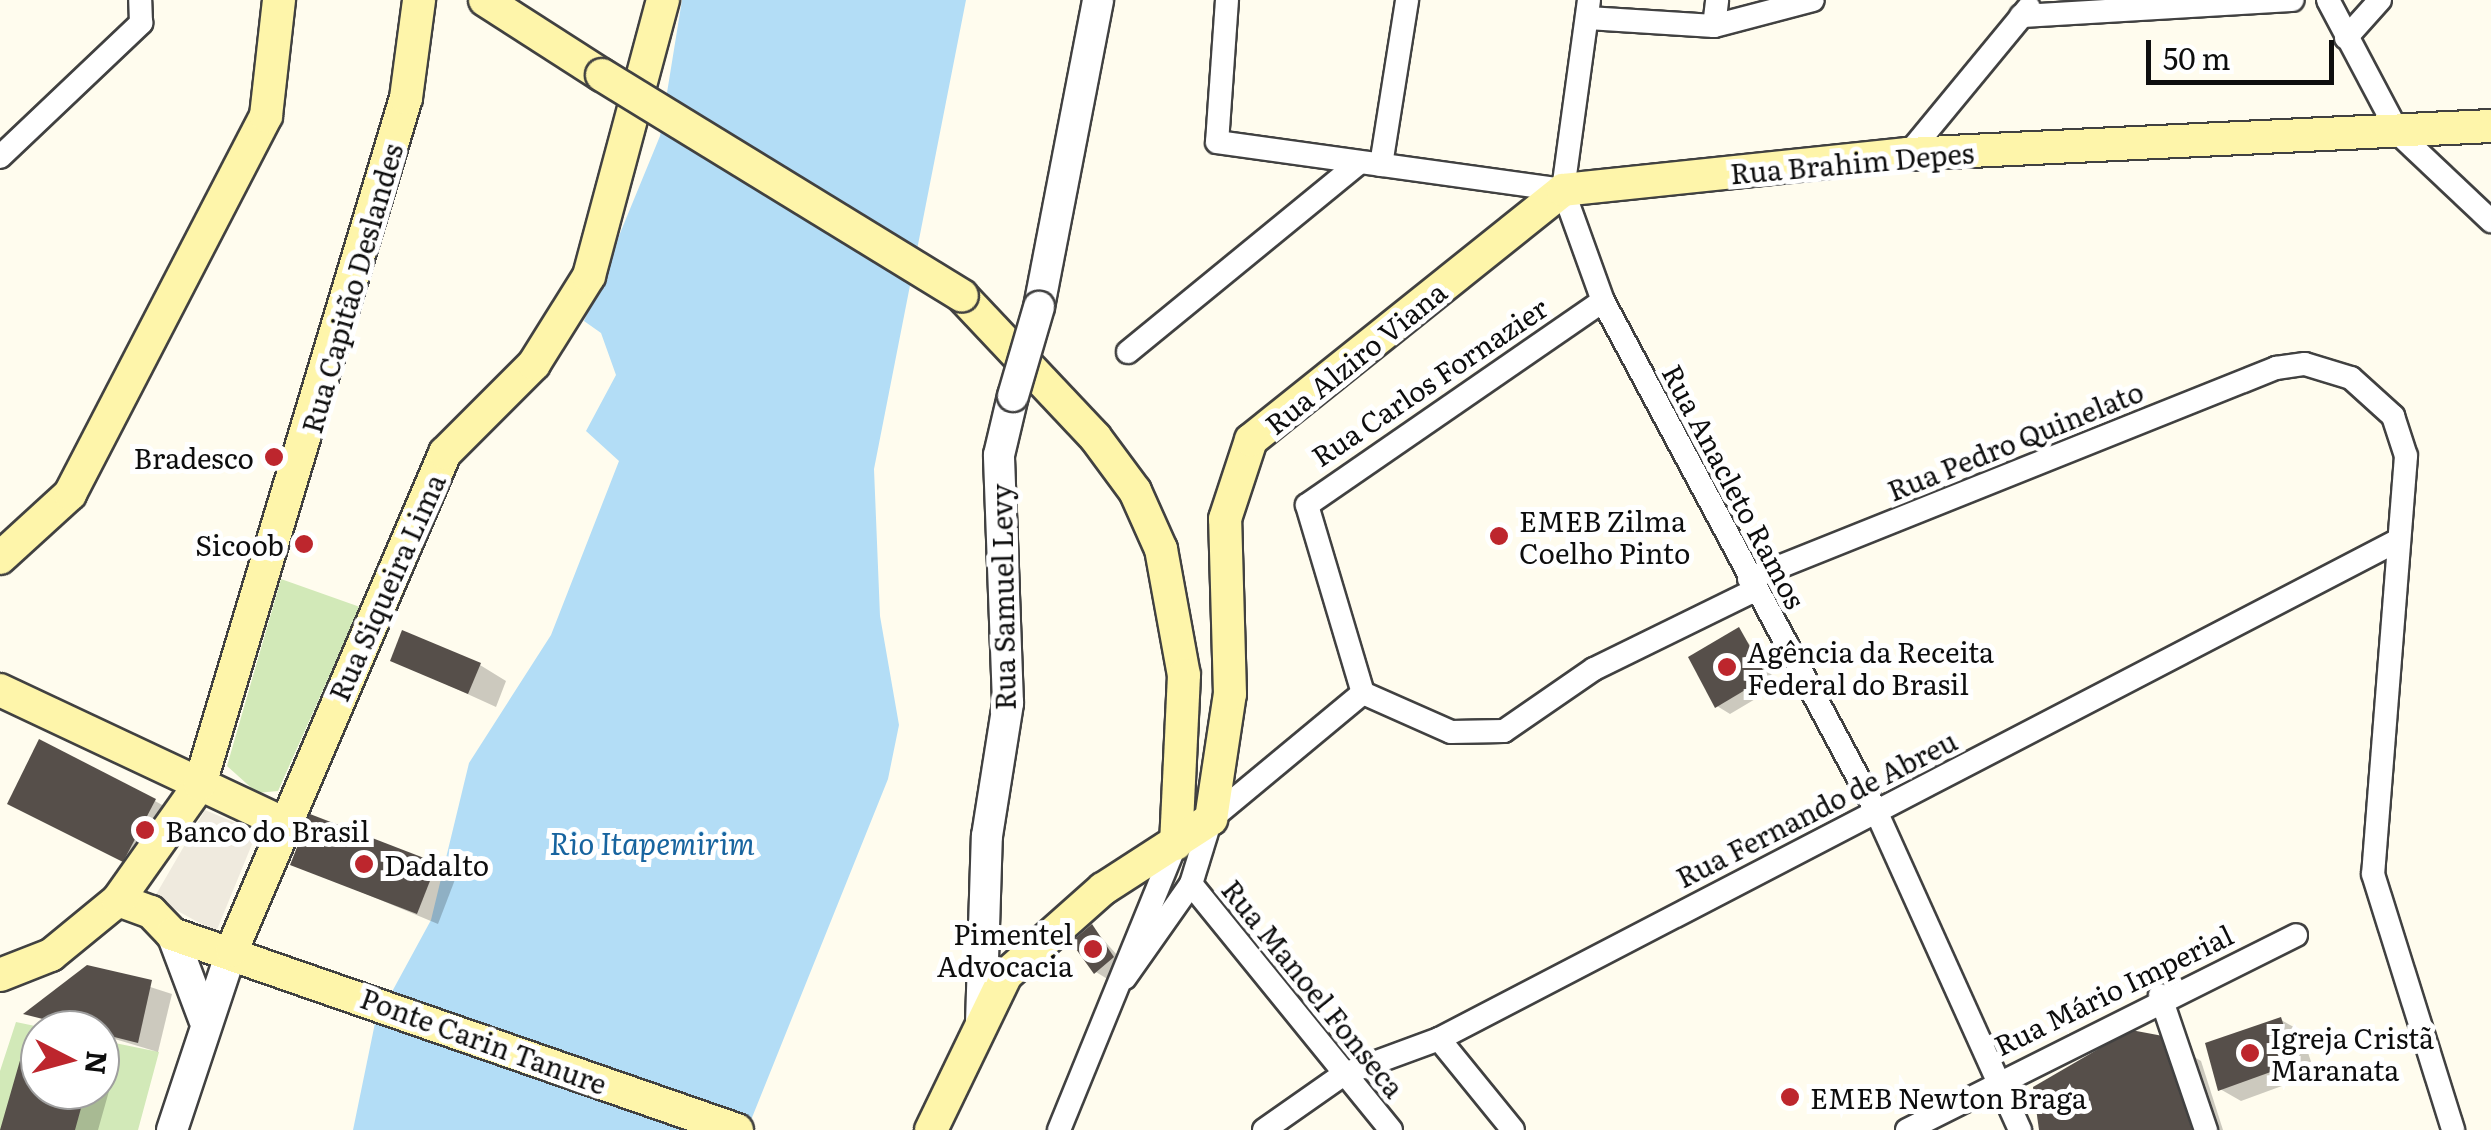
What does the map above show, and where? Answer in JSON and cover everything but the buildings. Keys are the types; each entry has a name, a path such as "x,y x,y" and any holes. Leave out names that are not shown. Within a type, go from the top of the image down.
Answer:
{"main road":[{"path":"0,558 70,494 266,116 279,0"},
{"name":"Rua Capitão Deslandes","path":"0,974 51,955 118,900 200,784 267,573 406,98 419,0"},
{"path":"485,0 962,296 1096,437 1136,491 1161,549 1184,675 1176,844"},
{"name":"Rua Siqueira Lima","path":"232,950 283,823 446,453 534,364 590,276 664,0"},
{"name":"Rua Brahim Depes","path":"1563,190 1908,154 2398,134 2491,126"},
{"name":"Rua Alziro Viana","path":"1212,819 1230,694 1225,519 1251,440 1563,190"},
{"path":"2,696 283,823"},
{"path":"932,1130 981,1023 1029,954 1103,889 1212,819"},
{"path":"118,900 150,912 172,934"},
{"name":"Ponte Carin Tanure","path":"172,934 232,950 736,1130"}],"street":[{"path":"0,157 141,23 140,0"},
{"name":"Rua Samuel Levy","path":"981,1023 986,836 1008,703 999,454 1039,307 1098,0"},
{"name":"Rua Brahim Depes","path":"1227,0 1216,142 1563,190"},
{"path":"1128,352 1370,164 1407,0"},
{"path":"1714,26 1718,0"},
{"path":"1563,190 1588,9 1714,26 1813,0"},
{"path":"1908,154 2028,8 2292,0"},
{"path":"2328,0 2398,134 2491,220"},
{"path":"2346,38 2380,0"},
{"name":"Rua Anacleto Ramos","path":"1563,190 1603,301 1876,810 2002,1077 2020,1130"},
{"name":"Rua Carlos Fornazier","path":"1363,694 1307,505 1603,301"},
{"name":"Rua Pedro Quinelato","path":"1363,694 1451,732 1504,731 1594,670 1752,584 2276,368 2306,364 2351,378 2392,416 2406,456 2397,542"},
{"path":"2397,542 2373,874 2453,1130"},
{"name":"Rua Fernando de Abreu","path":"1264,1130 1344,1074 1439,1039 2397,542"},
{"path":"1125,978 1191,884 1212,819 1363,694"},
{"path":"1059,1130 1125,978 1176,844"},
{"name":"Rua Manoel Fonseca","path":"1191,884 1391,1130"},
{"path":"172,934 204,1019"},
{"name":"Rua Mário Imperial","path":"1906,1130 2160,995 2296,935"},
{"path":"172,1130 204,1019 232,950"},
{"path":"2160,995 2206,1130"},
{"path":"1439,1039 1513,1130"}],"green space":[{"path":"281,579 360,607 278,791 257,793 227,766"},
{"path":"16,1022 20,1023 20,1110 120,1110 120,1044 159,1052 138,1130 0,1130 0,1071"}],"shaded area":[{"path":"205,810 257,832 216,932 154,898"}],"water":[{"name":"Rio Itapemirim","path":"682,0 966,0 874,469 880,616 899,725 888,779 747,1130 353,1130 375,1023 431,920 469,763 551,635 619,461 586,431 616,375 601,333 584,321 660,136"}],"place":[{"name":"Bradesco","path":"274,457"},
{"name":"EMEB Zilma Coelho Pinto","path":"1499,536"},
{"name":"Sicoob","path":"304,544"},
{"name":"Agência da Receita Federal do Brasil","path":"1727,667"},
{"name":"Banco do Brasil","path":"145,830"},
{"name":"Dadalto","path":"364,864"},
{"name":"Pimentel Advocacia","path":"1093,949"},
{"name":"Igreja Cristã Maranata","path":"2250,1053"},
{"name":"EMEB Newton Braga","path":"1790,1097"}]}
